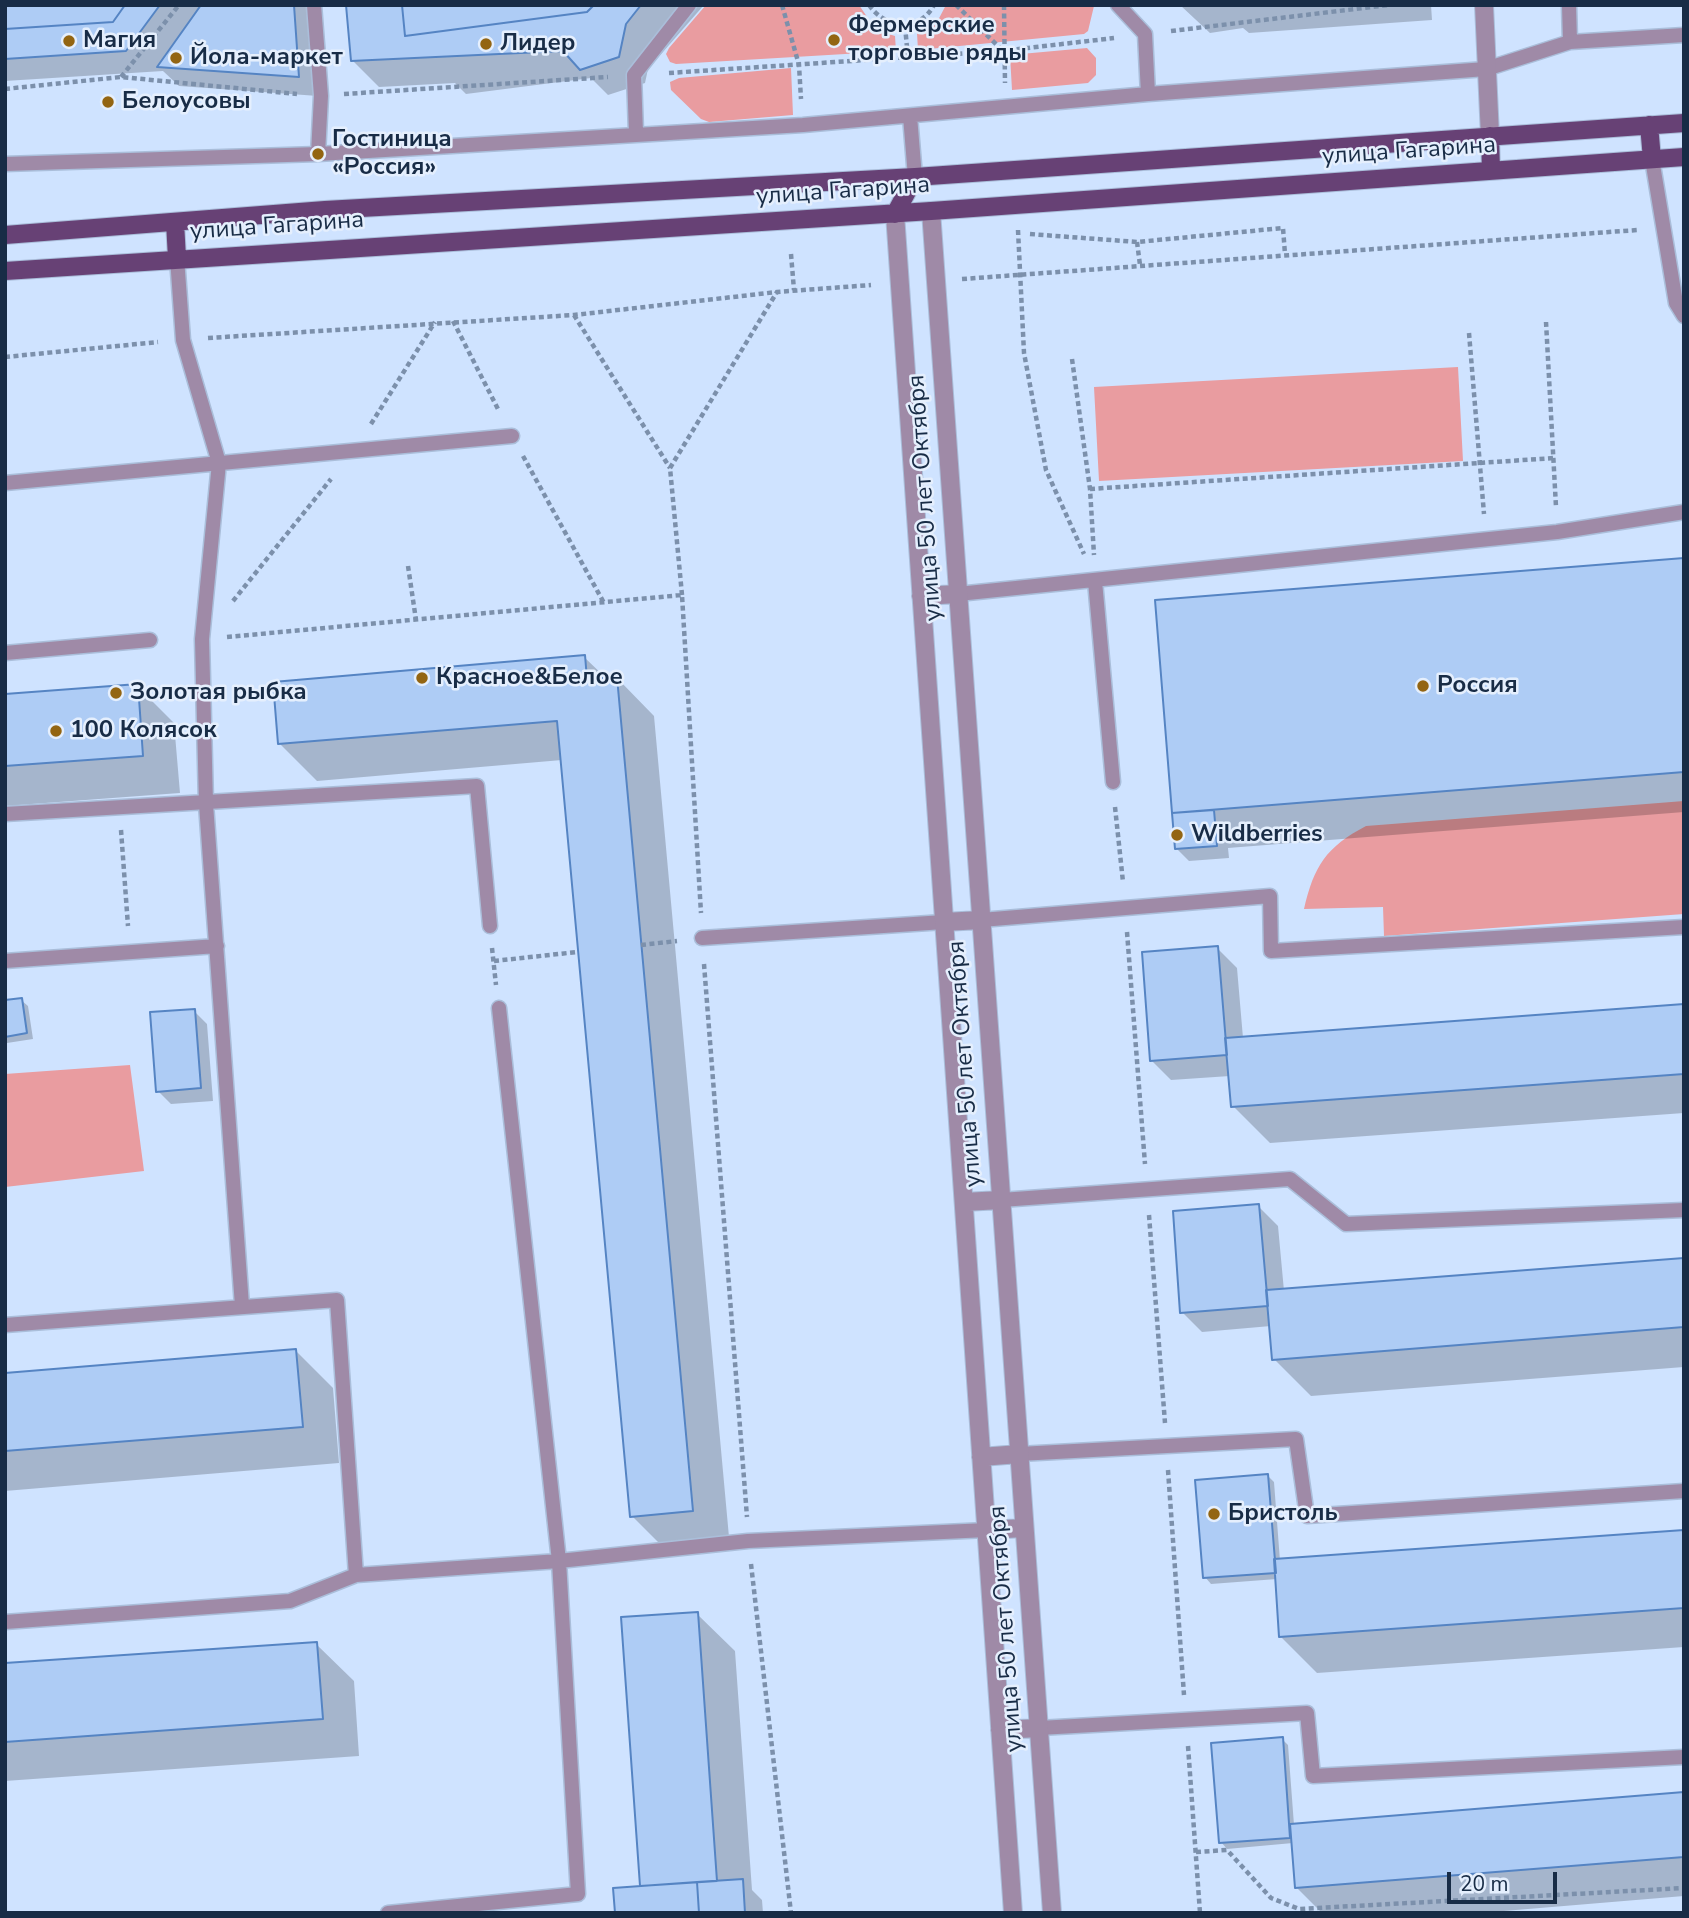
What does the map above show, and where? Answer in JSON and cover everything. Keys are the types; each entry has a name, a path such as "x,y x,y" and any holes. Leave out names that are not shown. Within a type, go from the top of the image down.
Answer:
{"main road":[{"name":"улица Гагарина","path":"5,235 325,210 915,177 1684,123"},
{"path":"1649,125 1652,159"},
{"path":"1489,136 1491,171"},
{"name":"улица Гагарина","path":"5,271 895,214 1684,157"},
{"path":"915,177 931,211"},
{"path":"895,214 915,177"},
{"path":"175,222 177,258"}],"street":[{"path":"1483,5 1489,136"},
{"name":"улица 50 лет Октября","path":"931,211 1052,1913"},
{"name":"улица 50 лет Октября","path":"895,214 1013,1913"},
{"path":"921,596 958,594"},
{"path":"944,922 981,920"},
{"path":"964,1202 1001,1200"},
{"path":"981,1457 1019,1454"},
{"path":"987,1530 1024,1528"},
{"path":"1000,1730 1039,1728"}],"lane":[{"path":"314,5 321,96 318,154"},
{"path":"636,133 634,75 689,5"},
{"path":"1118,5 1145,34 1148,94"},
{"path":"1569,5 1570,42"},
{"path":"5,164 318,154 803,125 1148,94 1486,69 1570,42 1684,35"},
{"path":"910,116 915,177"},
{"path":"1652,159 1684,316"},
{"path":"177,258 183,340 219,463 202,639 206,804 242,1306"},
{"path":"5,483 512,436"},
{"path":"958,594 1557,532 1684,512"},
{"path":"1095,581 1113,782"},
{"path":"5,653 150,640"},
{"path":"5,814 477,786 490,926"},
{"path":"981,920 1270,896 1271,951 1684,927"},
{"path":"702,938 944,922"},
{"path":"5,961 217,946"},
{"path":"388,1913 578,1894 559,1561 499,1007"},
{"path":"1001,1200 1290,1179 1346,1224 1684,1210"},
{"path":"5,1325 337,1300 356,1575"},
{"path":"1019,1454 1296,1439 1307,1516 1684,1490"},
{"path":"5,1622 290,1601 356,1575 559,1561 748,1541 987,1530"},
{"path":"1039,1728 1307,1713 1313,1776 1684,1757"}],"path":[{"path":"121,77 179,5"},
{"path":"782,5 799,65 803,125"},
{"path":"869,5 877,16 890,24 905,26 919,21 934,5"},
{"path":"956,5 1002,51"},
{"path":"1002,51 1004,5"},
{"path":"5,89 121,77 321,96 1002,51 1389,5"},
{"path":"905,26 908,58"},
{"path":"1095,581 1046,470 1024,353 1019,233 1137,242 1283,228 1285,254"},
{"path":"950,281 1022,273 1629,230"},
{"path":"1137,242 1140,265"},
{"path":"791,254 794,290"},
{"path":"203,339 574,315 794,290 871,285"},
{"path":"670,468 777,292"},
{"path":"574,315 670,468 682,595 702,938 748,1541 791,1913"},
{"path":"453,321 512,436 604,603"},
{"path":"202,639 354,451 435,322"},
{"path":"1546,323 1557,532"},
{"path":"1469,332 1482,463 1485,540"},
{"path":"5,357 166,341"},
{"path":"1072,359 1090,489 1095,581"},
{"path":"1090,489 1554,458"},
{"path":"408,566 416,620"},
{"path":"202,639 682,595"},
{"path":"1113,782 1126,910 1200,1913"},
{"path":"119,809 129,952"},
{"path":"490,926 499,1007"},
{"path":"641,945 702,938"},
{"path":"494,961 578,952"},
{"path":"1196,1852 1227,1850 1271,1898 1299,1909 1684,1888"},
{"path":"1354,1913 1357,1905"}],"shaded area":[{"path":"706,5 859,5 876,30 895,36 896,51 676,64 670,62 666,54 669,48"},
{"path":"946,5 1094,6 1088,31 1084,34 918,50 917,33 936,24"},
{"path":"1087,48 1096,58 1096,75 1088,83 1012,90 1010,55"},
{"path":"791,68 793,115 709,122 701,119 671,90 670,82 679,78"},
{"path":"1458,367 1463,461 1099,481 1094,387"},
{"path":"1684,801 1684,914 1384,936 1383,907 1304,909 1312,881 1324,859 1341,842 1366,826"},
{"path":"130,1065 144,1171 5,1187 5,1074"}],"building":[{"path":"5,5 125,5 113,22 5,29"},
{"path":"125,5 160,5 126,51 5,59 5,29 113,22"},
{"path":"201,5 294,5 299,77 157,67"},
{"name":"Лидер","path":"346,5 402,5 405,36 587,12 594,5 641,5 626,24 619,57 580,70 563,51 351,61"},
{"path":"402,5 594,5 587,12 405,36"},
{"name":"Россия","path":"1684,558 1684,772 1172,813 1155,600"},
{"path":"585,655 587,679 617,677 693,1511 630,1517 557,721 278,744 273,682"},
{"path":"138,684 143,756 5,766 5,694"},
{"path":"1214,810 1217,846 1175,849 1172,813"},
{"path":"1218,946 1227,1055 1150,1061 1142,952"},
{"path":"22,998 27,1033 5,1037 5,1000"},
{"path":"1684,1004 1684,1074 1231,1107 1225,1038"},
{"path":"195,1009 201,1088 156,1092 150,1012"},
{"path":"1259,1204 1268,1306 1180,1313 1173,1211"},
{"path":"1684,1258 1684,1327 1272,1360 1266,1290"},
{"path":"296,1349 303,1427 5,1451 5,1373"},
{"path":"1268,1474 1276,1573 1203,1578 1195,1480"},
{"path":"1684,1530 1684,1608 1279,1637 1274,1559"},
{"path":"698,1612 717,1881 640,1886 621,1617"},
{"path":"317,1642 323,1719 5,1742 5,1663"},
{"path":"1283,1737 1290,1838 1219,1843 1211,1743"},
{"path":"1684,1792 1684,1857 1295,1888 1290,1824"},
{"path":"743,1879 745,1913 699,1913 697,1882"},
{"path":"697,1882 699,1913 615,1913 613,1888"}],"place":[{"name":"Фермерские торговые ряды","path":"834,40"},
{"name":"Магия","path":"69,41"},
{"name":"Лидер","path":"486,44"},
{"name":"Йола-маркет","path":"176,58"},
{"name":"Белоусовы","path":"108,102"},
{"name":"Гостиница «Россия»","path":"318,154"},
{"name":"Красное&Белое","path":"422,678"},
{"name":"Россия","path":"1423,686"},
{"name":"Золотая рыбка","path":"116,693"},
{"name":"100 Колясок","path":"56,731"},
{"name":"Wildberries","path":"1177,835"},
{"name":"Бристоль","path":"1214,1514"}]}
